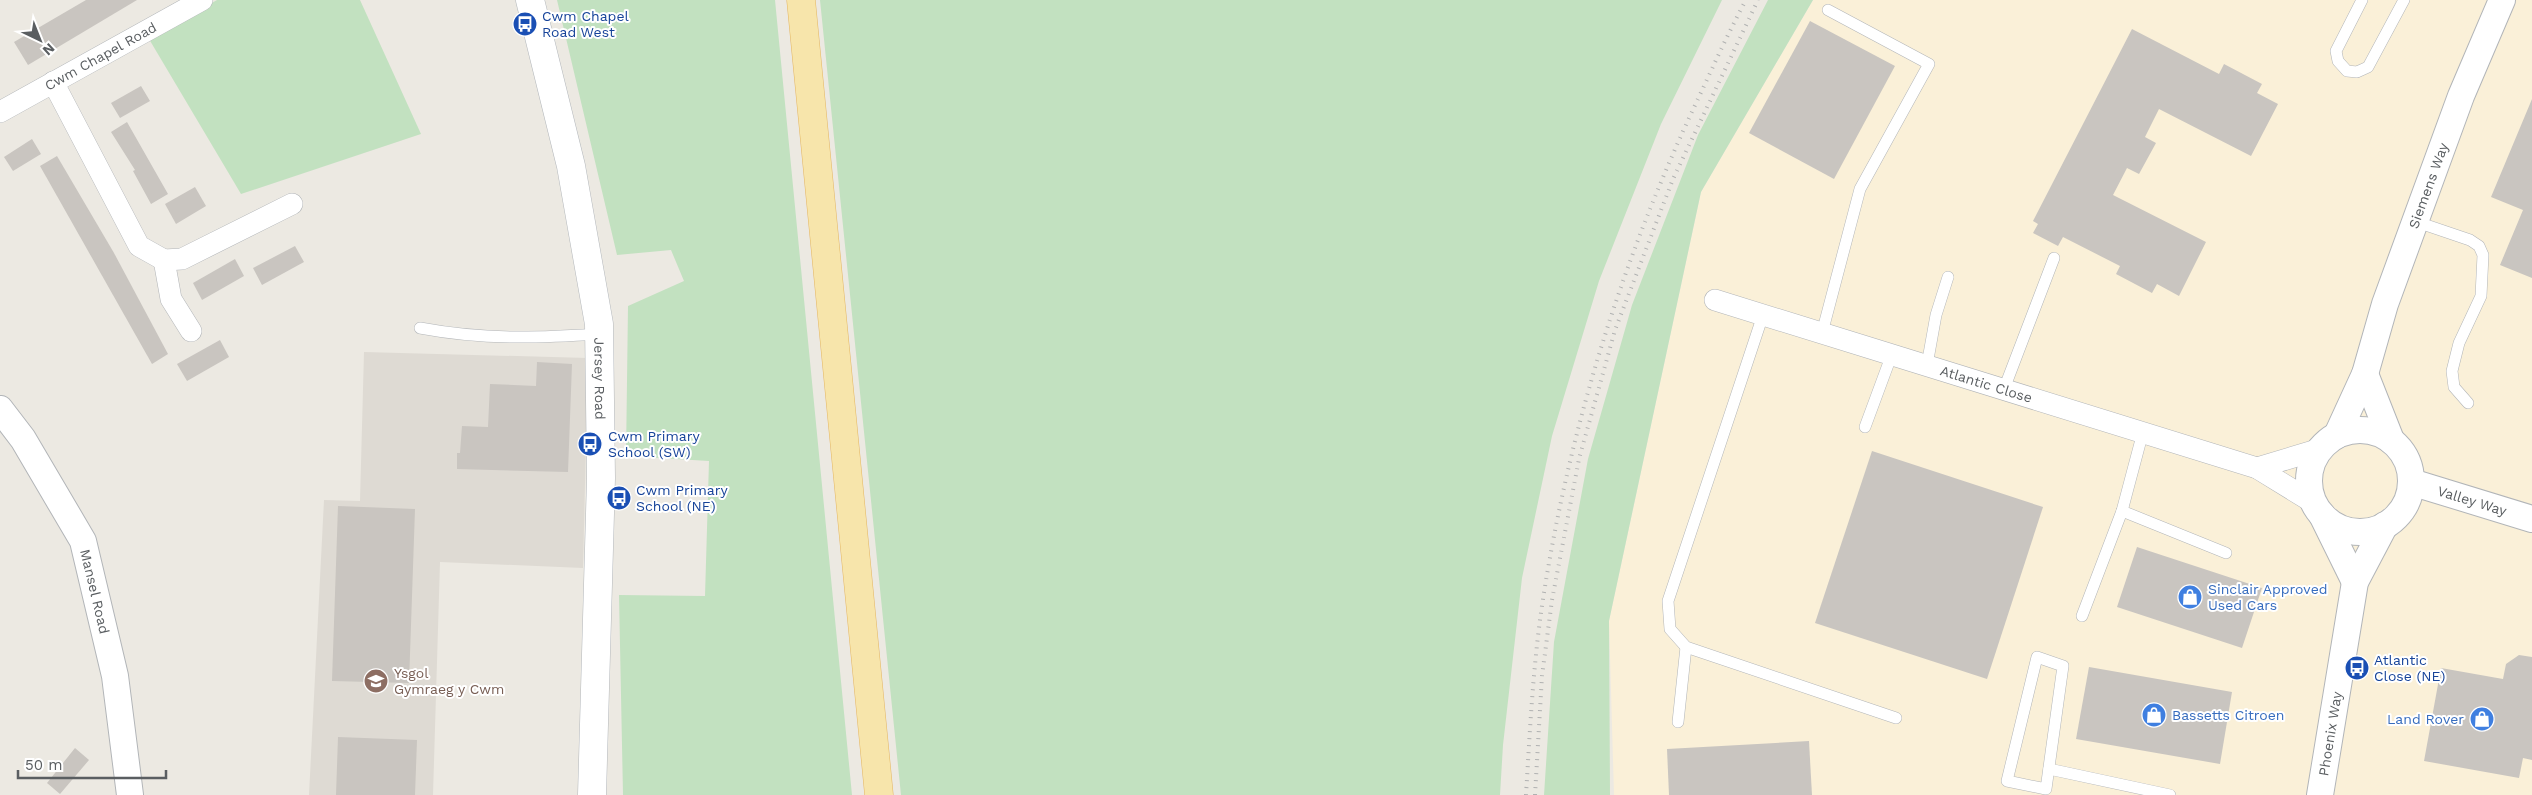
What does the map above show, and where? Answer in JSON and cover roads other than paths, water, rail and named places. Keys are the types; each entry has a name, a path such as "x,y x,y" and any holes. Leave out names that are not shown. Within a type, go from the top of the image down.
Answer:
{"main road":[{"name":"Jersey Road","path":"530,0 571,166 600,334 601,478 591,776 592,795"},
{"path":"801,0 878,795"}],"street":[{"name":"Cwm Chapel Road","path":"0,112 202,0"},
{"name":"Siemens Way","path":"2329,442 2365,374 2385,304 2414,221 2460,96 2502,0"},
{"path":"53,82 139,246 164,260 182,260 292,204"},
{"path":"164,260 171,299 191,331"},
{"name":"Atlantic Close","path":"1715,300 2257,468 2318,509"},
{"path":"2318,509 2333,524 2359,532 2373,530 2386,525 2404,507 2411,482 2406,458 2391,440 2365,374"},
{"name":"Mansel Road","path":"0,409 23,439 83,541 116,676 130,795"},
{"path":"2257,468 2329,442 2348,431 2370,431 2391,440"},
{"path":"2329,442 2313,462 2309,476 2310,490 2355,582"},
{"name":"Valley Way","path":"2411,482 2532,519"},
{"name":"Phoenix Way","path":"2320,795 2355,582 2386,525"}],"lane":[{"path":"2362,0 2336,51 2338,61 2347,71 2357,72 2368,67 2404,0"},
{"path":"1822,333 1860,189 1929,64 1828,10"},
{"path":"2414,221 2470,240 2479,246 2482,255 2481,296 2459,343 2452,371 2454,387 2468,403"},
{"path":"2004,389 2054,258"},
{"path":"1927,365 1936,315 1948,277"},
{"path":"1763,314 1668,600 1670,629 1686,647 1896,718"},
{"path":"420,328 462,336 488,338 600,334"},
{"path":"1865,428 1892,354"},
{"path":"2082,616 2122,510 2143,432"},
{"path":"2122,510 2226,553"},
{"path":"1678,722 1686,647"},
{"path":"2036,657 2063,666 2049,769 2046,789 2007,781 2036,657"},
{"path":"2049,769 2170,795"}],"railway":[{"path":"1526,795 1534,672 1543,599 1554,534 1584,407 1622,283 1645,222 1697,101 1746,0"},
{"path":"1535,795 1542,676 1552,600 1579,459 1615,330 1673,179 1758,0"}],"place":[{"name":"Cwm Chapel Road West","path":"525,24"},
{"name":"Cwm Primary School (SW)","path":"590,444"},
{"name":"Cwm Primary School (NE)","path":"619,498"},
{"name":"Sinclair Approved Used Cars","path":"2190,597"},
{"name":"Atlantic Close (NE)","path":"2357,668"},
{"name":"Ysgol Gymraeg y Cwm","path":"376,681"},
{"name":"Bassetts Citroen","path":"2154,715"},
{"name":"Land Rover","path":"2482,719"}]}
